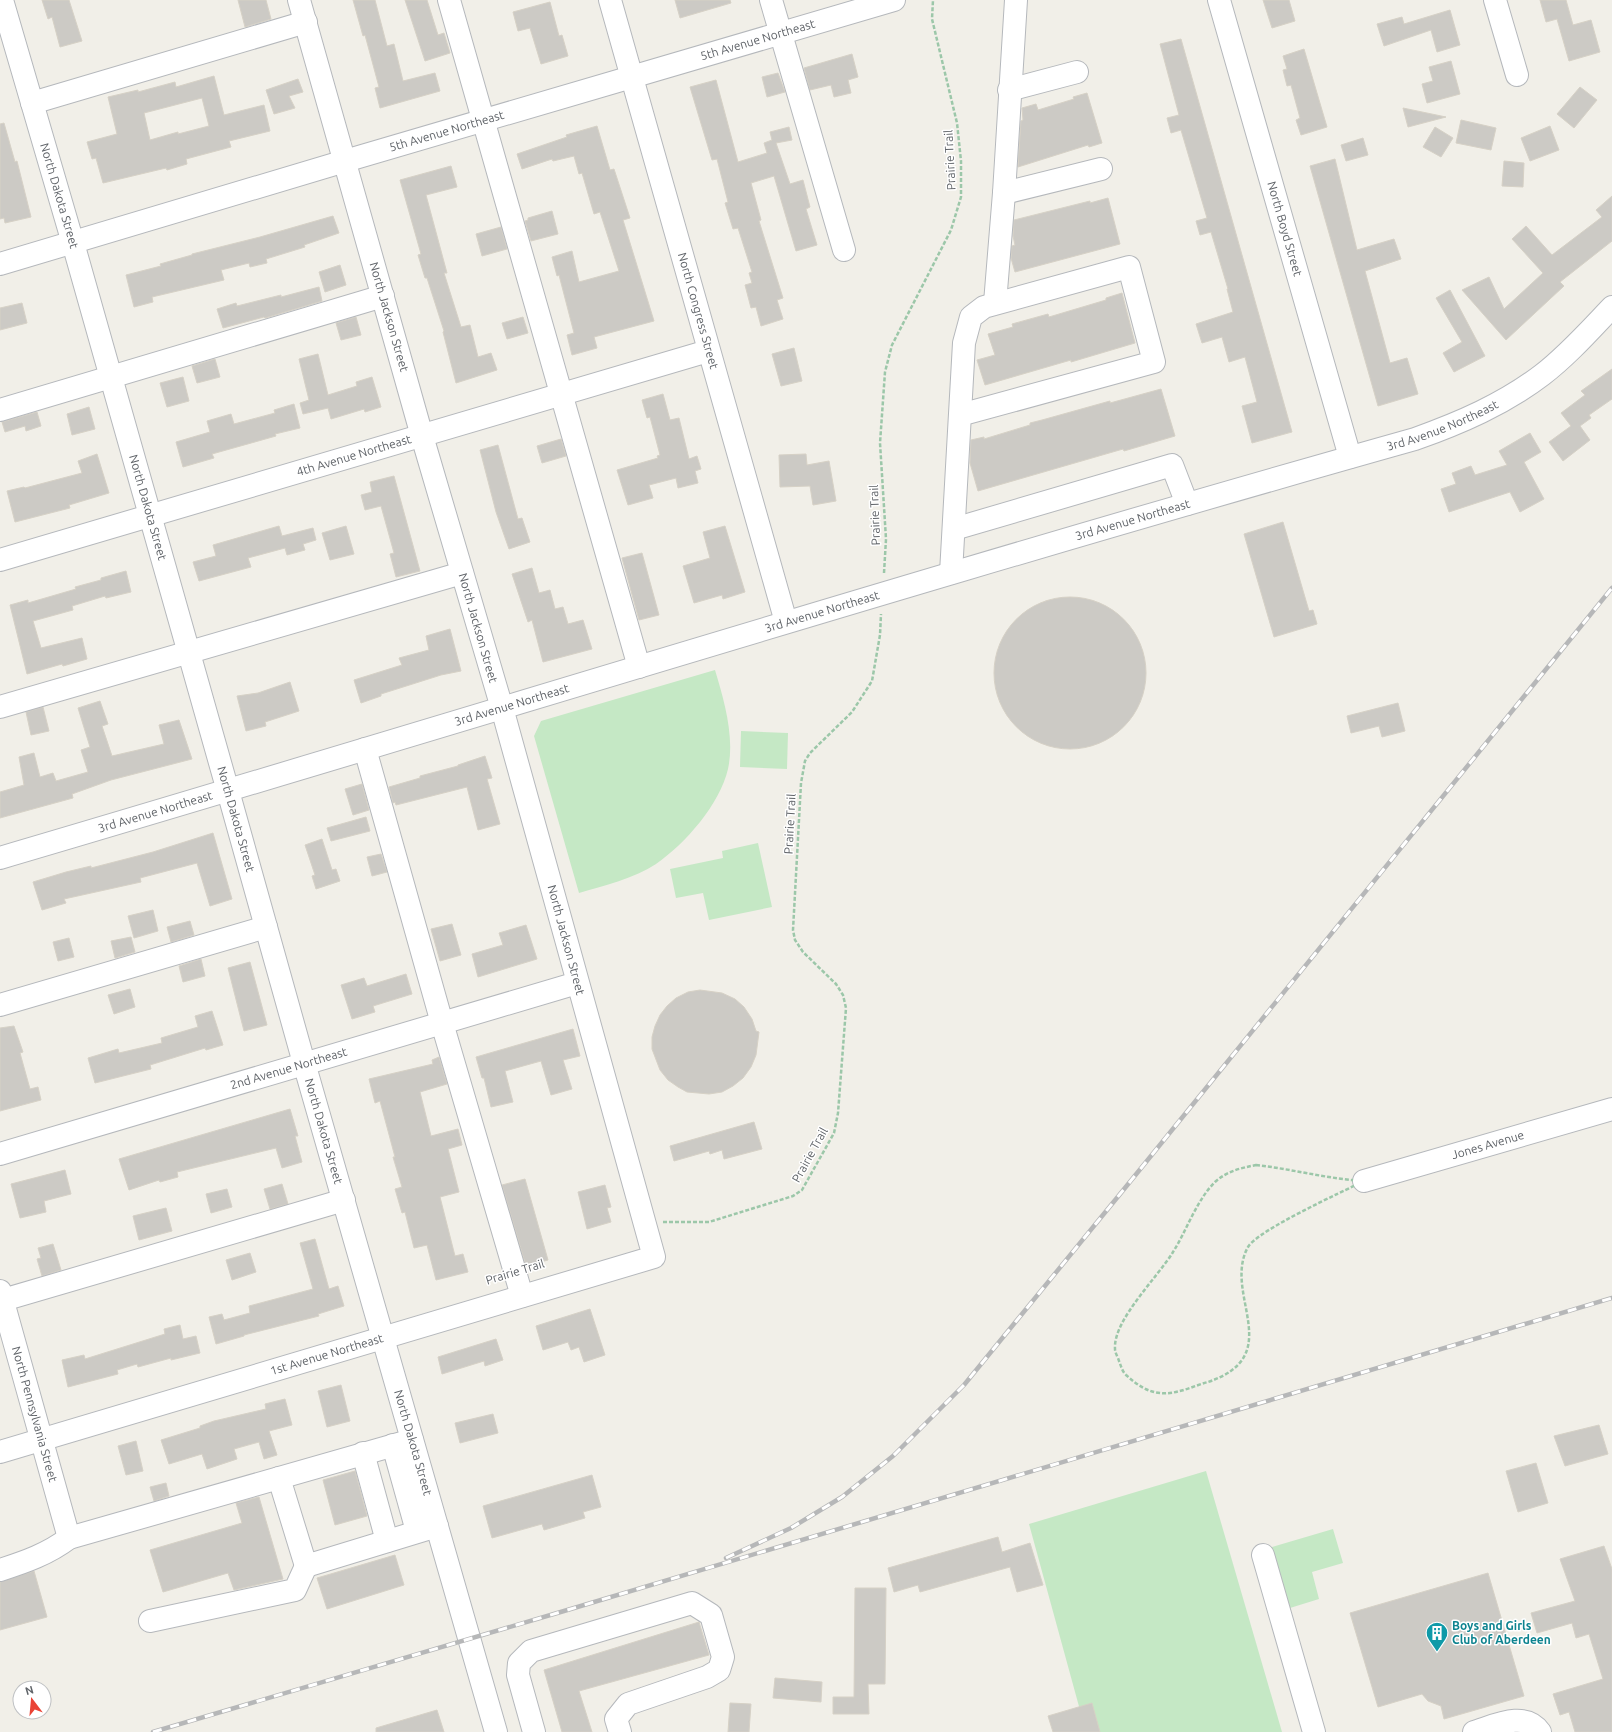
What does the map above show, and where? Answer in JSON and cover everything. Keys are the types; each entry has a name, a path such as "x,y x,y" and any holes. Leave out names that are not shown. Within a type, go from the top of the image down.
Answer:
{"street":[{"name":"North Dakota Street","path":"2,0 73,243 304,1063 384,1337 402,1442 427,1528 469,1639 496,1732"},
{"name":"North Jackson Street","path":"299,0 422,436 502,708 654,1257"},
{"path":"449,0 639,667"},
{"name":"North Congress Street","path":"610,0 708,351 786,622"},
{"path":"771,0 844,250"},
{"name":"5th Avenue Northeast","path":"0,264 894,0"},
{"path":"995,303 1004,193 1009,90 1016,0"},
{"name":"North Boyd Street","path":"1219,0 1350,457"},
{"path":"1495,0 1517,75"},
{"path":"32,103 306,22"},
{"path":"1009,90 1077,72"},
{"path":"1004,193 1101,169"},
{"path":"951,573 964,343 971,317 984,307 995,303 1129,267 1154,362 960,415"},
{"path":"0,410 383,296"},
{"name":"3rd Avenue Northeast","path":"0,858 228,791 882,593 1415,439 1454,425 1511,396 1543,374 1570,350 1612,307"},
{"name":"4th Avenue Northeast","path":"0,560 708,351"},
{"path":"954,529 1172,465 1187,504"},
{"path":"0,707 462,573"},
{"path":"365,749 442,1023 522,1296"},
{"path":"0,1005 266,927"},
{"name":"2nd Avenue Northeast","path":"0,1154 578,983"},
{"name":"Jones Avenue","path":"1364,1181 1612,1109"},
{"path":"1,1296 344,1200"},
{"name":"1st Avenue Northeast","path":"0,1452 654,1257"},
{"name":"North Pennsylvania Street","path":"1,1296 69,1538"},
{"path":"0,1570 26,1562 55,1549 69,1538 402,1442"},
{"path":"363,1454 387,1541"},
{"path":"150,1621 296,1590 306,1566 279,1478"},
{"path":"306,1566 427,1528"},
{"path":"1263,1555 1314,1732"},
{"path":"534,1732 518,1675 519,1663 531,1651 692,1603 711,1615 723,1657 719,1670 707,1677 628,1704 616,1719 620,1732"},
{"path":"1474,1732 1507,1722 1520,1720 1532,1725 1540,1732"}],"path":[{"name":"Prairie Trail","path":"646,1225 662,1222 709,1222 793,1196 802,1190 834,1133 838,1113 846,1008 843,995 836,984 802,952 795,940 793,930 801,783 805,761 810,753 852,712 872,681 880,635 886,539 880,443 885,372 892,345 951,230 961,198 961,161 958,123 932,19 933,0"},
{"path":"1256,1165 1279,1167 1343,1180 1364,1181 1274,1227 1257,1238 1248,1247 1244,1262 1242,1280 1250,1333 1248,1346 1243,1358 1232,1370 1216,1379 1173,1393 1160,1393 1148,1390 1136,1384 1124,1373 1115,1350 1116,1338 1122,1322 1172,1253 1202,1200 1214,1183 1226,1173 1240,1168 1256,1165"}],"green space":[{"path":"715,670 728,719 730,744 728,769 724,782 717,796 700,822 678,846 656,864 629,877 579,893 534,736 541,721"},
{"path":"741,731 788,733 787,769 740,767"},
{"path":"758,843 772,907 709,920 703,893 676,898 670,869 723,858 722,851"},
{"path":"1206,1471 1282,1732 1086,1732 1029,1524"},
{"path":"1333,1529 1343,1563 1312,1572 1319,1599 1290,1608 1272,1547"}],"building":[{"path":"42,0 69,0 82,41 60,47 52,17 48,19"},
{"path":"238,0 266,0 271,19 245,27"},
{"path":"353,0 375,0 387,46 394,44 403,81 435,73 440,91 380,108 375,88 379,87 365,35 363,36"},
{"path":"405,0 427,0 438,35 444,33 450,53 425,61"},
{"path":"675,0 730,0 731,3 680,18"},
{"path":"1263,0 1289,0 1295,21 1272,28"},
{"path":"1540,0 1566,0 1573,25 1591,20 1600,52 1569,61 1557,19 1546,22"},
{"path":"550,2 559,36 562,35 568,56 541,64 530,28 518,31 513,12"},
{"path":"1450,10 1460,45 1437,52 1431,30 1384,46 1377,24 1402,17 1404,24"},
{"path":"1181,39 1292,432 1252,443 1242,406 1257,402 1245,357 1229,362 1222,337 1202,343 1196,324 1233,312 1228,289 1211,232 1200,235 1196,221 1207,218 1181,130 1171,133 1167,118 1179,115 1160,44"},
{"path":"1304,49 1327,127 1301,135 1296,120 1300,118 1291,85 1287,86 1283,70 1287,69 1283,56"},
{"path":"852,54 858,77 848,80 851,93 834,97 831,85 810,90 804,68"},
{"path":"1451,61 1460,94 1427,103 1422,84 1433,81 1429,67"},
{"path":"778,73 785,92 767,97 762,77"},
{"path":"214,76 224,115 264,105 270,131 229,141 231,147 186,159 187,164 167,170 166,168 103,183 96,158 92,159 87,142 117,134 108,97 138,90 138,92 175,82 176,87","holes":["202,98 209,126 178,134 178,132 150,140 144,113"]},
{"path":"298,79 303,92 289,96 295,108 274,114 266,90"},
{"path":"716,80 738,162 767,153 764,143 772,140 770,132 789,127 792,140 776,143 790,184 803,180 810,207 806,209 817,245 796,251 774,176 751,183 761,220 759,221 783,298 777,300 783,319 761,326 756,307 751,308 745,285 752,283 749,273 752,272 738,228 733,229 725,203 728,202 717,159 712,160 690,87"},
{"path":"1580,87 1597,100 1574,128 1557,114"},
{"path":"1087,93 1102,143 1089,147 1088,145 1018,167 1021,121 1023,120 1022,108 1036,104 1038,110 1074,99 1073,97"},
{"path":"1403,108 1446,117 1408,127"},
{"path":"1461,120 1496,128 1491,150 1456,143"},
{"path":"4,123 15,162 17,161 31,217 5,223 4,218 0,219 0,124"},
{"path":"597,126 610,170 614,169 630,218 623,220 654,321 594,337 597,348 572,355 567,335 574,333 559,275 557,276 552,257 572,251 579,282 619,271 600,212 594,214 582,173 579,174 574,156 553,161 552,159 522,169 517,154 567,137 566,135"},
{"path":"1550,126 1559,150 1530,161 1521,138"},
{"path":"1435,127 1453,138 1441,157 1423,147"},
{"path":"1363,138 1368,155 1346,161 1341,145"},
{"path":"1335,159 1357,250 1394,239 1401,259 1365,271 1390,363 1407,358 1418,394 1378,406 1310,166"},
{"path":"1504,161 1524,163 1523,187 1502,186"},
{"path":"451,166 457,187 426,195 447,273 444,273 461,327 470,325 478,357 491,353 497,370 456,383 444,331 418,255 421,254 400,180"},
{"path":"1612,196 1612,241 1560,282 1564,286 1506,340 1462,290 1489,277 1504,309 1543,273 1512,239 1526,226 1552,255 1602,217 1596,210"},
{"path":"1108,198 1120,244 1015,272 1011,258 1012,246 1015,245 1013,236 1014,220"},
{"path":"552,211 558,234 531,241 525,221 528,220 528,218"},
{"path":"333,216 339,233 304,245 305,247 266,259 267,263 250,267 249,263 221,270 224,280 152,297 153,302 134,307 126,275 161,266 160,264 192,254 260,237"},
{"path":"501,227 507,249 482,256 476,234"},
{"path":"340,265 346,285 325,292 319,272"},
{"path":"319,287 322,301 265,318 264,317 223,328 217,309 236,303 237,306"},
{"path":"1450,290 1485,356 1454,372 1443,353 1462,342 1436,298"},
{"path":"1122,293 1135,343 985,385 977,360 995,355 988,334 1013,327 1012,324 1048,314 1049,317 1106,300 1106,298"},
{"path":"22,303 27,323 0,330 0,308"},
{"path":"356,317 361,335 341,340 336,323"},
{"path":"523,317 528,333 507,339 502,323"},
{"path":"794,348 802,381 781,386 772,354"},
{"path":"318,354 328,395 357,386 356,382 372,377 381,407 365,412 364,409 331,419 328,408 303,414 300,403 309,400 299,359"},
{"path":"215,359 220,377 197,383 192,366"},
{"path":"1612,369 1612,399 1589,415 1591,418 1580,426 1590,440 1563,461 1549,442 1571,426 1561,413 1585,395 1581,391"},
{"path":"183,377 189,401 167,407 160,383"},
{"path":"1161,389 1175,436 1124,451 1123,449 978,491 970,463 971,440 984,437 984,439 1030,425 1030,423"},
{"path":"663,394 670,420 679,418 689,459 697,456 701,469 695,471 698,483 678,488 676,478 649,485 653,498 628,505 617,470 658,458 657,456 660,455 650,417 647,418 642,400"},
{"path":"294,404 300,428 275,434 276,436 212,454 214,458 183,467 176,442 210,432 207,421 231,414 234,424 275,413 274,410"},
{"path":"89,407 95,429 72,435 67,414"},
{"path":"37,412 41,426 26,431 25,426 5,432 2,422"},
{"path":"1530,433 1541,452 1524,462 1544,499 1520,512 1510,492 1449,512 1441,489 1456,484 1452,473 1471,466 1475,475 1507,465 1499,451"},
{"path":"561,439 566,456 542,463 537,446"},
{"path":"498,445 518,519 522,518 530,542 509,549 496,512 480,450"},
{"path":"97,454 109,493 69,505 70,508 15,522 7,491 25,488 82,473 78,461"},
{"path":"806,454 807,465 829,461 836,501 813,505 810,486 780,487 779,455"},
{"path":"394,476 420,571 396,577 390,554 394,553 381,506 365,510 361,495 372,492 370,482"},
{"path":"1283,522 1309,611 1313,610 1317,624 1274,637 1244,534"},
{"path":"279,526 282,536 313,528 316,540 303,544 305,550 287,555 285,548 248,558 251,567 199,581 193,562 216,556 213,545"},
{"path":"346,526 354,554 330,560 322,533"},
{"path":"725,526 745,592 723,599 722,595 694,603 683,566 710,558 703,532"},
{"path":"642,553 659,615 639,620 622,558"},
{"path":"532,568 539,593 550,590 555,609 563,607 568,624 583,620 592,649 543,662 532,620 528,622 512,574"},
{"path":"126,571 131,592 106,598 105,596 72,606 73,610 33,621 41,648 82,638 87,659 63,666 62,664 27,674 10,605 28,600 28,603 76,589 75,587"},
{"path":"1070,597 1099,603 1106,606 1124,619 1137,637 1140,644 1146,673 1140,702 1137,709 1124,727 1106,740 1099,743 1070,749 1041,743 1034,740 1016,727 1003,709 1000,702 994,673 1000,644 1003,637 1016,619 1034,606 1041,603"},
{"path":"450,629 461,671 441,675 381,694 381,696 361,703 354,680 402,665 399,658 429,650 426,636"},
{"path":"290,682 299,711 265,722 266,726 246,731 237,696 258,693"},
{"path":"100,701 108,724 102,726 112,756 164,744 159,725 179,720 192,759 111,780 72,794 73,798 0,818 0,792 24,785 19,757 34,753 40,777 53,773 56,781 88,772 81,750 90,747 78,708"},
{"path":"1398,703 1405,731 1382,737 1379,726 1351,733 1347,716"},
{"path":"43,707 49,731 31,735 26,712"},
{"path":"485,756 492,778 487,779 500,824 478,830 467,787 396,805 395,802 393,803 389,787 420,778 420,776 458,766"},
{"path":"362,784 369,810 353,815 345,789"},
{"path":"366,817 370,831 331,841 327,828"},
{"path":"213,833 232,899 210,906 197,863 140,878 141,882 64,899 66,903 42,910 33,882 66,872 91,866 91,868 153,852"},
{"path":"322,839 332,870 336,869 340,881 316,889 312,876 315,875 305,845"},
{"path":"381,854 387,872 372,876 367,857"},
{"path":"153,910 158,931 134,938 128,916"},
{"path":"190,921 194,935 171,942 167,927"},
{"path":"452,924 461,955 440,961 431,929"},
{"path":"526,925 537,959 478,977 472,954 503,945 499,933"},
{"path":"131,937 135,952 115,958 111,941"},
{"path":"69,938 74,957 58,961 53,942"},
{"path":"201,959 205,976 183,982 179,966"},
{"path":"250,962 267,1025 244,1031 228,968"},
{"path":"406,974 412,994 373,1006 375,1012 352,1019 341,985 364,978 367,986"},
{"path":"130,989 135,1007 114,1014 108,995"},
{"path":"700,990 722,993 735,999 744,1007 752,1019 756,1031 759,1032 756,1055 751,1067 743,1078 722,1092 709,1094 687,1092 668,1080 660,1070 652,1049 652,1037 655,1026 660,1015 667,1006 676,998 688,992"},
{"path":"212,1011 223,1045 206,1050 205,1048 150,1065 151,1069 95,1083 88,1058 118,1049 119,1053 162,1043 161,1038 198,1027 195,1016"},
{"path":"14,1026 23,1052 20,1053 30,1089 38,1087 41,1100 0,1111 0,1028"},
{"path":"573,1029 580,1056 563,1060 572,1089 551,1095 541,1061 505,1071 513,1102 491,1107 484,1078 482,1078 476,1057"},
{"path":"439,1057 447,1084 420,1092 431,1136 458,1129 462,1145 448,1149 459,1192 440,1197 455,1256 463,1254 468,1272 436,1280 427,1245 414,1248 405,1212 402,1213 395,1189 402,1187 393,1157 395,1157 380,1101 375,1103 369,1079 433,1064 432,1060"},
{"path":"290,1109 298,1136 295,1136 302,1162 282,1168 276,1148 177,1172 178,1177 160,1182 159,1180 129,1190 119,1159"},
{"path":"754,1122 762,1149 724,1159 722,1150 710,1154 709,1151 674,1161 670,1146"},
{"path":"65,1170 71,1194 44,1201 46,1212 20,1218 11,1184"},
{"path":"525,1179 548,1260 526,1266 502,1185"},
{"path":"282,1184 288,1204 270,1209 264,1189"},
{"path":"605,1185 611,1207 607,1208 611,1222 587,1229 578,1192"},
{"path":"227,1189 232,1207 211,1213 206,1194"},
{"path":"166,1208 172,1231 139,1240 133,1216"},
{"path":"315,1239 329,1289 338,1286 344,1306 318,1314 319,1316 244,1335 216,1344 209,1317 222,1314 224,1320 250,1313 249,1306 313,1289 300,1243"},
{"path":"53,1244 61,1270 42,1276 37,1259 41,1258 38,1248"},
{"path":"250,1253 256,1272 232,1280 226,1260"},
{"path":"590,1309 605,1355 584,1362 579,1347 571,1350 568,1342 543,1350 536,1326"},
{"path":"180,1325 183,1339 196,1336 200,1353 171,1360 171,1358 138,1367 137,1364 117,1370 118,1374 68,1387 62,1360 84,1355 85,1359 165,1334 164,1329"},
{"path":"496,1339 503,1360 485,1366 484,1361 442,1374 438,1357"},
{"path":"341,1385 350,1421 327,1427 318,1391"},
{"path":"285,1399 292,1425 269,1431 277,1455 264,1459 259,1442 234,1449 237,1459 207,1469 202,1454 169,1464 161,1440 200,1428 200,1426 214,1421 266,1409 265,1404"},
{"path":"493,1414 498,1433 460,1443 455,1423"},
{"path":"1599,1425 1608,1454 1565,1466 1554,1436"},
{"path":"136,1441 143,1471 126,1475 118,1446"},
{"path":"1536,1463 1548,1503 1518,1512 1506,1471"},
{"path":"355,1471 367,1516 335,1525 323,1480"},
{"path":"592,1475 601,1507 583,1512 585,1518 544,1530 542,1524 492,1538 483,1506"},
{"path":"166,1483 169,1496 154,1501 150,1487"},
{"path":"259,1497 283,1579 234,1590 228,1573 163,1592 150,1550 242,1523 236,1503"},
{"path":"998,1537 1002,1552 1030,1543 1043,1585 1017,1592 1010,1567 920,1592 918,1585 894,1592 888,1568"},
{"path":"1604,1546 1612,1569 1612,1732 1575,1732 1569,1712 1560,1715 1553,1694 1603,1679 1589,1634 1576,1638 1572,1623 1537,1633 1531,1613 1575,1601 1560,1559"},
{"path":"395,1555 404,1585 327,1609 317,1578"},
{"path":"34,1571 47,1617 0,1630 0,1582"},
{"name":"Boys and Girls Club of Aberdeen","path":"1488,1573 1524,1696 1444,1719 1441,1706 1428,1701 1422,1694 1378,1707 1350,1613"},
{"path":"855,1588 886,1588 885,1684 868,1684 869,1714 833,1714 833,1697 854,1697"},
{"path":"699,1622 709,1655 579,1691 592,1732 562,1732 544,1670"},
{"path":"775,1678 822,1682 821,1702 773,1698"},
{"path":"730,1703 751,1704 749,1732 728,1732"},
{"path":"1092,1703 1100,1732 1053,1732 1048,1716"},
{"path":"437,1710 444,1732 376,1732 376,1728"}],"railway":[{"path":"726,1558 791,1528 842,1497 893,1456 964,1385 1612,588"},
{"path":"153,1732 564,1611 1612,1298"}],"place":[{"name":"Boys and Girls Club of Aberdeen","path":"1437,1652"}]}
